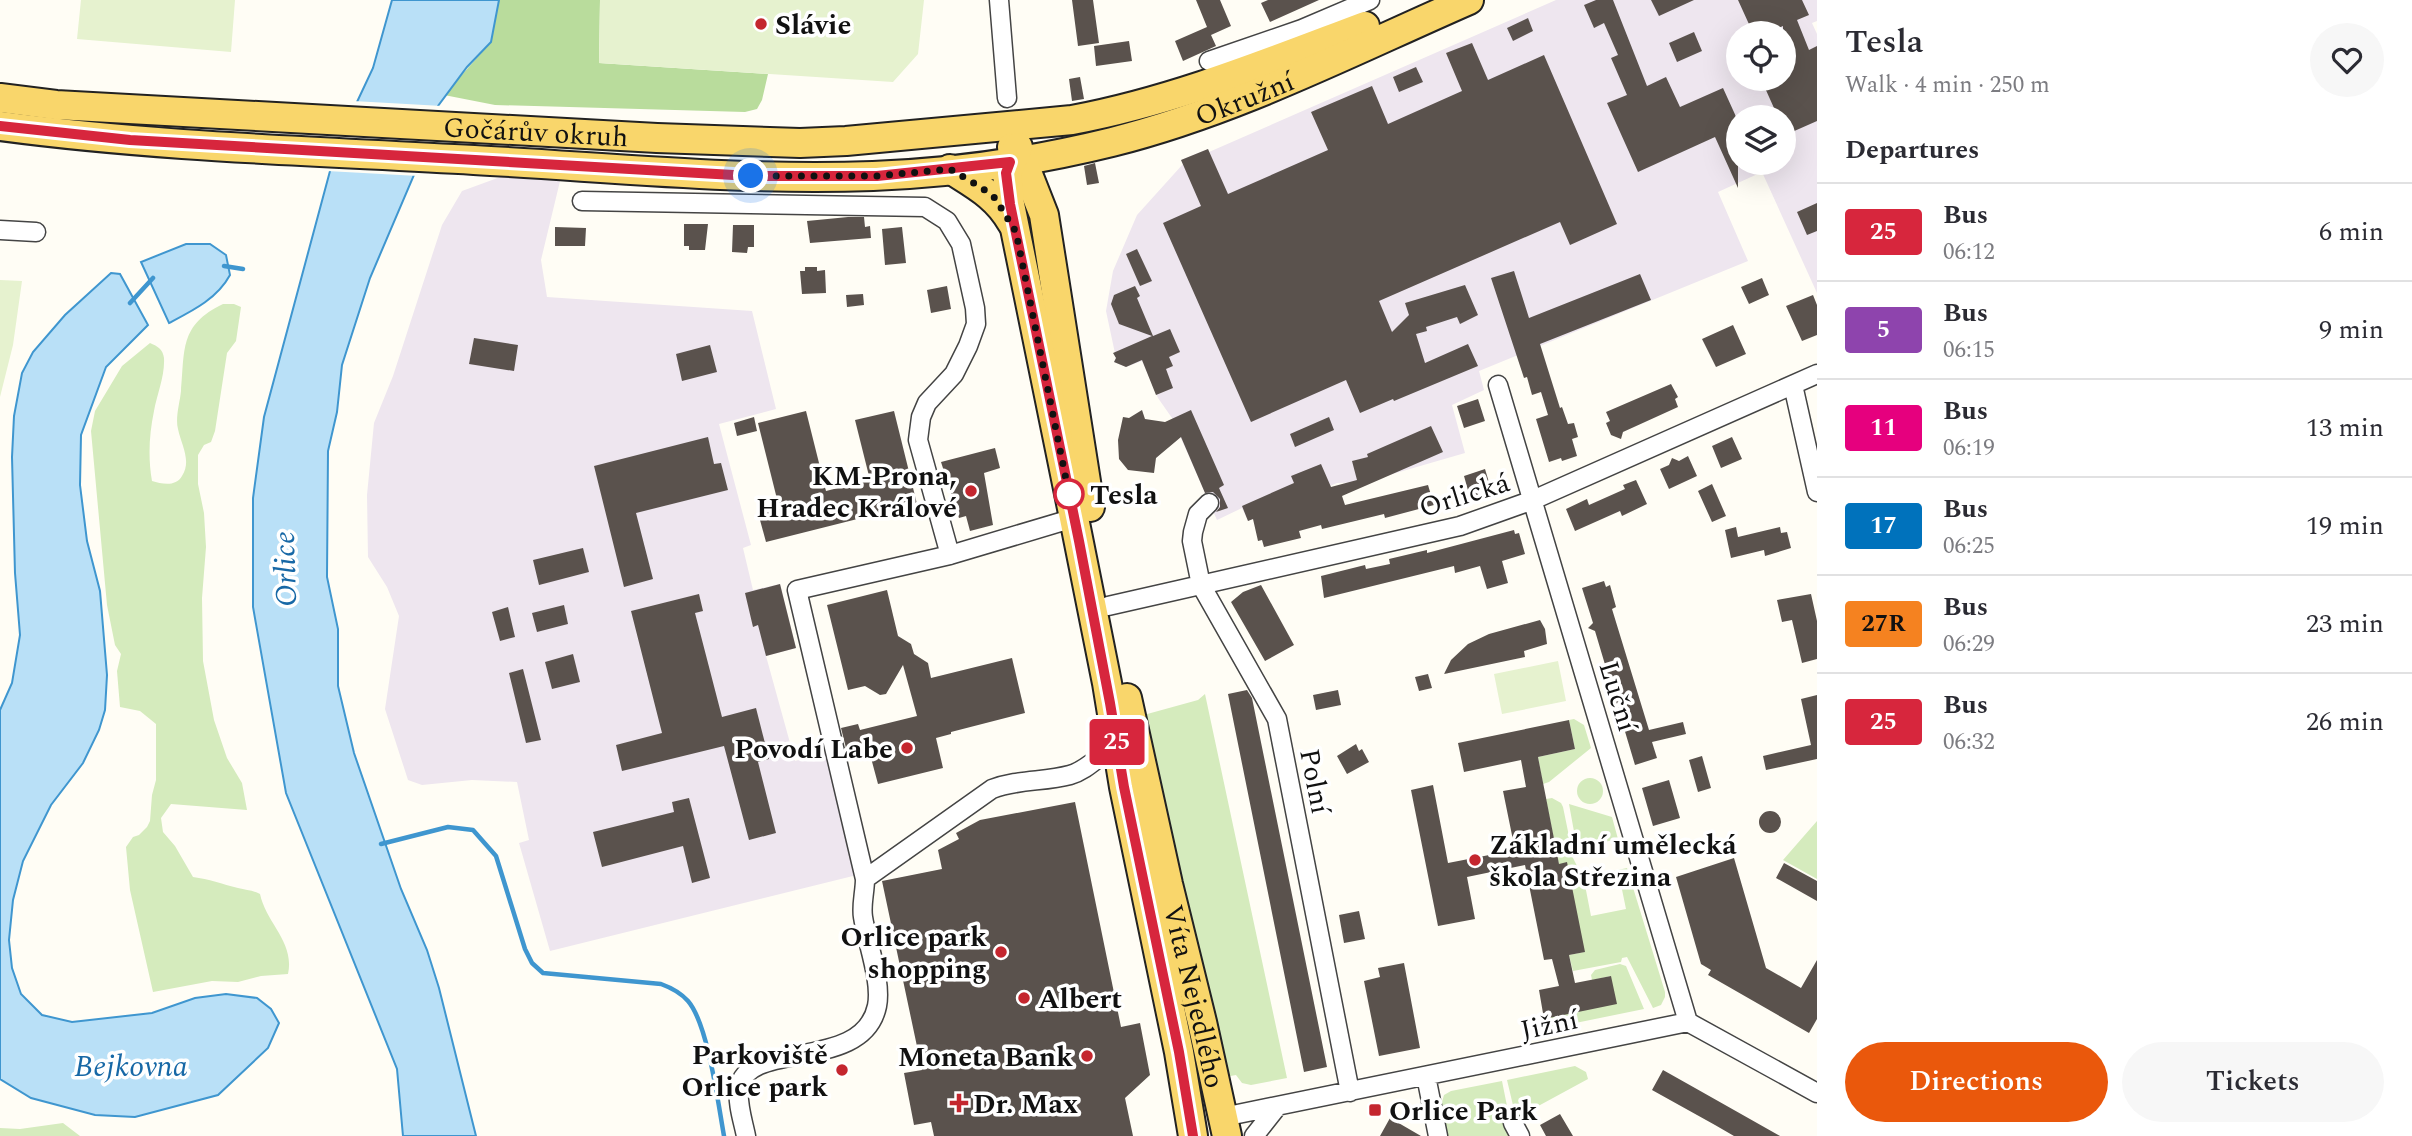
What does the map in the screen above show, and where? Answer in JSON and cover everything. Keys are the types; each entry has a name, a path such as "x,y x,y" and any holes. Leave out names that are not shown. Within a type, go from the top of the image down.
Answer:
{"main road":[{"name":"Okružní","path":"1072,120 1126,109 1223,79 1427,0"},
{"name":"Okružní","path":"1016,157 1085,148 1140,134 1220,108 1469,0"},
{"name":"Gočárův okruh","path":"0,98 56,105 753,143 846,141 1072,120"},
{"path":"968,130 995,135 1016,157 1031,135 1072,120"},
{"name":"Gočárův okruh","path":"0,126 62,134 254,147 751,176 877,176 950,169 1016,157"},
{"path":"1041,207 1055,174 1065,161 1085,148"},
{"name":"Víta Nejedlého","path":"1016,157 1041,207 1108,606 1168,884 1225,1127"},
{"name":"Víta Nejedlého","path":"1016,157 1007,180 1016,232 1074,518 1134,842 1179,1052 1193,1136"},
{"path":"950,169 995,198 1016,232"}],"street":[{"path":"999,0 1007,98"},
{"name":"Okružní","path":"1209,61 1302,29 1370,0"},
{"path":"582,201 925,207 947,221 961,244 976,324 954,374 927,403 921,416 918,440 950,555"},
{"path":"0,230 36,232"},
{"name":"Orlická","path":"1108,606 1460,526 1533,500 1817,374"},
{"path":"1793,385 1817,492"},
{"name":"Luční","path":"1498,386 1688,1022"},
{"name":"Polní","path":"1209,503 1198,514 1193,532 1200,585 1277,719 1350,1092"},
{"path":"746,1136 739,1086 752,1068 844,1045 867,1027 877,1006 877,990 862,913 865,879 797,590 950,555 1074,518"},
{"path":"865,879 992,789 1007,783 1077,772 1117,745"},
{"path":"1688,1022 1815,1088"},
{"name":"Jižní","path":"1225,1127 1277,1107 1688,1022"},
{"path":"1426,1076 1438,1136"},
{"path":"1254,1136 1277,1107"}],"shaded area":[{"path":"1556,0 1817,0 1817,21 1812,23 1817,34 1817,293 1763,175 1796,175 1796,105 1726,105 1726,175 1755,175 1718,192 1748,261 1479,371 1484,390 1452,405 1465,453 1365,482 1337,483 1248,521 1242,508 1217,520 1172,418 1158,398 1142,361 1126,367 1114,362 1116,358 1106,311 1113,271 1137,215 1183,164 1181,160 1208,149 1209,152"},
{"path":"503,176 561,177 541,260 547,297 752,311 776,409 719,424 751,545 743,548 753,590 780,584 796,648 766,656 795,761 825,753 857,875 550,951 519,843 529,840 517,782 472,780 422,785 408,780 385,709 399,616 387,587 368,557 367,495 374,423 393,376 442,225 462,191"}],"green space":[{"path":"81,0 235,0 231,52 77,39"},
{"path":"499,0 600,0 599,63 768,74 762,100 757,109 745,112 495,105 444,95 491,42"},
{"name":"Slávie","path":"600,0 924,0 918,54 893,82 599,63"},
{"path":"0,280 22,281 13,345 0,397"},
{"path":"223,304 241,307 236,341 227,353 215,431 211,442 204,445 198,455 198,484 204,513 206,547 202,598 203,661 214,720 227,758 242,783 247,810 171,804 161,818 163,832 175,846 193,877 260,894 284,942 289,963 288,974 261,976 238,982 212,981 153,992 130,890 126,847 150,821 156,780 156,724 140,711 120,707 117,671 121,654 115,645 107,605 91,431 95,411 122,366 150,343 155,345 162,352 164,365 151,429 152,481 168,484 176,482 186,464 177,420 184,351 191,330 198,321"},
{"path":"1558,661 1566,701 1502,714 1494,674"},
{"path":"1205,694 1287,1078 1251,1085 1242,1083 1236,1075 1225,1077 1140,716 1198,700"},
{"path":"1574,719 1584,725 1591,748 1543,784 1538,757 1575,749 1569,720"},
{"path":"1590,778 1599,782 1603,791 1599,800 1590,804 1581,800 1577,791 1581,782"},
{"path":"1552,798 1563,807 1571,846 1569,849 1556,851 1546,799"},
{"path":"1569,804 1612,817 1618,839 1577,848"},
{"path":"1817,821 1817,879 1783,860"},
{"path":"1571,854 1584,880 1591,916 1626,909 1619,875 1608,877 1608,872 1627,868 1665,992 1661,1005 1653,1008 1627,957 1622,958 1621,962 1573,971 1569,955 1584,952 1557,857"},
{"path":"1620,964 1626,966 1644,1009 1546,1029 1544,1019 1611,976 1592,980 1591,975 1595,970"},
{"path":"1575,1066 1586,1072 1588,1079 1516,1118 1507,1080"},
{"path":"1502,1081 1509,1116 1502,1122 1510,1136 1448,1136 1442,1102 1444,1095 1451,1091"},
{"path":"63,1123 80,1136 0,1136 0,1128 20,1129"}],"water":[{"name":"Orlice","path":"392,0 499,0 491,42 467,67 438,106 414,175 370,278 342,365 337,412 328,451 327,577 338,629 338,686 354,753 401,889 427,950 476,1136 403,1136 397,1069 286,793 253,607 253,498 264,417 330,171 373,68"},
{"path":"186,244 210,244 226,255 230,275 211,298 169,323 141,262"},
{"name":"Bejkovna","path":"111,273 120,274 148,325 106,367 81,435 80,485 87,541 100,591 107,675 105,710 99,730 83,763 51,805 23,861 13,900 9,940 12,968 21,994 42,1015 72,1022 152,1013 195,998 226,994 257,998 271,1009 279,1023 268,1048 218,1095 135,1117 95,1115 31,1098 0,1079 0,710 12,683 20,635 15,573 12,457 14,416 22,373 33,352 65,315"}],"pier":[{"path":"353,101 442,106 418,176 327,171"}],"building":[{"path":"1072,0 1093,0 1099,43 1078,46"},
{"path":"1196,0 1220,0 1231,26 1211,35 1216,46 1183,61 1175,41 1207,27"},
{"path":"1268,0 1319,0 1270,22 1261,3"},
{"path":"1596,0 1613,0 1647,86 1666,77 1680,107 1723,88 1731,105 1726,105 1726,161 1715,137 1638,172 1607,103 1627,95 1611,58 1618,55 1604,23 1594,28 1584,5"},
{"path":"1651,0 1694,0 1659,16"},
{"path":"1738,0 1802,0 1809,15 1797,20 1809,50 1817,46 1817,121 1796,130 1796,105 1773,105 1766,91 1796,91 1796,21 1748,21"},
{"path":"1528,18 1533,31 1513,41 1507,28"},
{"path":"1694,32 1702,51 1677,62 1669,43"},
{"path":"1129,41 1132,61 1096,66 1094,46"},
{"path":"1472,43 1488,80 1544,55 1617,224 1570,245 1560,222 1379,301 1392,332 1409,315 1405,303 1465,285 1478,315 1460,324 1457,317 1426,327 1427,331 1416,334 1425,363 1468,344 1478,366 1360,413 1346,380 1251,422 1163,223 1201,206 1181,160 1208,149 1228,194 1328,150 1311,112 1372,86 1388,124 1462,91 1446,53"},
{"path":"1416,67 1423,82 1399,92 1393,77"},
{"path":"1080,77 1084,99 1072,101 1069,79"},
{"path":"1095,163 1099,183 1087,185 1084,166"},
{"path":"1732,175 1738,175 1738,188"},
{"path":"1817,203 1817,231 1807,235 1797,212"},
{"path":"864,217 865,227 870,226 871,238 810,243 807,221"},
{"path":"684,224 708,224 705,250 689,250 689,246 684,246"},
{"path":"733,225 754,225 754,247 748,247 747,253 732,252"},
{"path":"555,227 586,228 585,246 555,246"},
{"path":"902,227 906,263 885,265 882,229"},
{"path":"1137,249 1152,281 1140,286 1126,254"},
{"path":"805,267 817,267 817,271 825,270 826,293 802,294 800,271 805,271"},
{"path":"1514,271 1529,318 1640,274 1651,300 1540,344 1560,408 1562,407 1568,424 1574,423 1578,437 1572,439 1577,456 1562,461 1561,458 1549,462 1536,419 1548,415 1541,392 1532,395 1527,377 1524,378 1491,278"},
{"path":"1762,278 1769,295 1749,304 1741,287"},
{"path":"947,286 951,309 931,313 927,290"},
{"path":"1135,286 1140,296 1137,298 1153,336 1170,329 1180,352 1169,357 1173,366 1166,369 1173,388 1156,395 1142,360 1126,367 1114,362 1116,358 1113,353 1152,336 1119,324 1111,304 1114,295"},
{"path":"863,294 864,305 847,307 846,295"},
{"path":"1813,295 1817,305 1817,335 1802,341 1786,306"},
{"path":"1733,325 1746,354 1716,367 1702,339"},
{"path":"474,338 518,345 514,371 469,364"},
{"path":"710,345 717,372 682,381 676,354"},
{"path":"1671,384 1678,397 1675,399 1678,407 1623,432 1621,439 1611,435 1606,423 1610,421 1606,412"},
{"path":"1478,399 1485,421 1464,428 1457,406"},
{"path":"1142,410 1145,419 1165,422 1191,410 1224,485 1219,488 1228,508 1216,512 1220,507 1220,499 1213,492 1205,493 1181,437 1156,458 1154,473 1128,470 1119,459 1118,440 1123,417 1129,418"},
{"path":"806,411 826,491 870,480 855,420 894,411 917,504 766,542 757,509 778,503 758,423"},
{"path":"754,417 757,431 737,436 734,423"},
{"path":"1329,417 1334,430 1295,447 1290,434"},
{"path":"1431,426 1443,452 1342,496 1345,505 1428,485 1434,505 1385,518 1384,514 1322,529 1321,525 1299,531 1301,538 1264,547 1262,540 1258,541 1253,519 1248,521 1242,506 1294,483 1291,476 1321,464 1331,487 1357,480 1352,461 1368,457 1367,454"},
{"path":"708,437 714,464 721,463 728,490 636,513 653,579 624,587 594,466"},
{"path":"1732,437 1742,459 1721,468 1712,446"},
{"path":"995,448 1000,468 984,473 993,525 970,531 966,516 959,518 941,462"},
{"path":"1688,456 1697,476 1669,489 1660,469 1669,465 1672,458 1679,461"},
{"path":"1485,469 1491,489 1481,492 1471,501 1464,476"},
{"path":"1636,480 1647,504 1622,516 1620,511 1575,531 1566,509 1587,499 1589,505 1625,489 1623,485"},
{"path":"1712,484 1726,516 1712,522 1698,491"},
{"path":"1736,527 1738,537 1780,527 1781,533 1787,532 1791,548 1765,556 1764,550 1731,558 1725,530"},
{"path":"1514,530 1515,534 1519,533 1525,554 1502,561 1508,583 1487,589 1480,566 1455,573 1454,566 1324,598 1321,576 1365,565 1366,569 1390,564 1389,559 1427,550 1427,553"},
{"path":"583,548 589,572 539,585 533,560"},
{"path":"1604,581 1606,587 1610,585 1616,607 1612,609 1649,730 1683,722 1686,734 1652,742 1657,758 1635,765 1595,631 1588,628 1593,623 1582,588"},
{"path":"780,584 796,648 766,656 758,625 753,627 745,593"},
{"path":"1261,585 1294,645 1265,661 1231,602 1243,592"},
{"path":"887,590 898,636 911,644 914,654 928,663 931,678 1012,658 1025,713 936,738 943,768 878,784 867,743 846,748 841,728 858,724 860,730 917,716 903,665 886,694 880,695 865,686 848,690 827,605"},
{"path":"699,594 703,611 695,613 722,717 756,708 769,759 758,762 776,833 749,840 724,746 622,771 616,745 662,733 631,611"},
{"path":"1811,594 1817,621 1817,659 1802,663 1792,620 1782,622 1777,600"},
{"path":"564,605 568,624 537,632 532,613"},
{"path":"508,607 515,637 500,641 492,612"},
{"path":"1540,620 1545,629 1547,644 1524,651 1525,657 1444,674 1451,660 1468,644 1489,634"},
{"path":"573,654 580,682 552,689 545,662"},
{"path":"523,669 541,740 526,743 509,673"},
{"path":"1428,674 1432,688 1419,691 1415,677"},
{"path":"1247,690 1252,698 1327,1067 1304,1072 1228,694"},
{"path":"1338,690 1341,705 1316,710 1313,695"},
{"path":"1817,695 1817,759 1766,770 1763,756 1811,745 1801,699"},
{"path":"1569,720 1575,749 1538,757 1559,864 1567,862 1585,952 1569,955 1575,983 1611,976 1617,1004 1544,1019 1539,990 1559,986 1552,959 1544,960 1525,865 1467,877 1475,919 1438,926 1411,790 1433,785 1448,863 1515,850 1503,791 1526,787 1521,760 1464,772 1458,743"},
{"path":"1356,744 1369,762 1347,774 1337,756"},
{"path":"1702,756 1711,788 1698,792 1689,760"},
{"path":"1669,780 1680,818 1653,826 1642,788"},
{"path":"689,798 710,878 692,883 683,846 602,867 593,832 674,812 672,802"},
{"name":"Orlice park shopping","path":"1075,802 1121,1027 1140,1023 1150,1075 1125,1098 1133,1136 934,1136 931,1122 914,1125 904,1073 922,1070 882,881 942,869 938,850 959,839 956,833 980,820"},
{"path":"1770,811 1778,814 1781,822 1778,830 1770,833 1762,830 1759,822 1762,814"},
{"path":"1734,858 1766,968 1801,988 1817,960 1817,1019 1809,1033 1708,975 1711,970 1701,964 1676,877"},
{"path":"1784,863 1817,881 1817,901 1776,878"},
{"path":"1359,911 1365,939 1344,943 1339,915"},
{"path":"1404,963 1420,1048 1379,1056 1364,981 1380,977 1378,968"},
{"path":"1663,1070 1780,1136 1734,1136 1652,1090"},
{"path":"1560,1114 1573,1136 1546,1136 1540,1125"},
{"path":"1390,1118 1421,1136 1380,1136"}],"waterway":[{"path":"224,266 243,269"},
{"path":"130,303 153,278"},
{"path":"381,844 448,827 473,830 496,856 525,949 532,963 543,973 661,984 682,995 695,1012 707,1045 724,1136"}],"bus line":[{"name":"25","path":"0,126 130,140 751,176 877,176 1010,162 1006,173 1010,204 1079,541 1193,1136"}],"place":[{"name":"Slávie","path":"761,24"},
{"name":"KM-Prona, Hradec Králové","path":"971,491"},
{"name":"Tesla","path":"1069,494"},
{"name":"Povodí Labe","path":"907,748"},
{"name":"Základní umělecká škola Střezina","path":"1475,860"},
{"name":"Orlice park shopping","path":"1001,952"},
{"name":"Albert","path":"1024,998"},
{"name":"Moneta Bank","path":"1087,1056"},
{"name":"Parkoviště Orlice park","path":"842,1070"},
{"name":"Dr. Max","path":"959,1103"},
{"name":"Orlice Park","path":"1375,1110"}],"route":[{"path":"751,176 877,176 950,169 995,198 1016,232 1069,494"}]}
